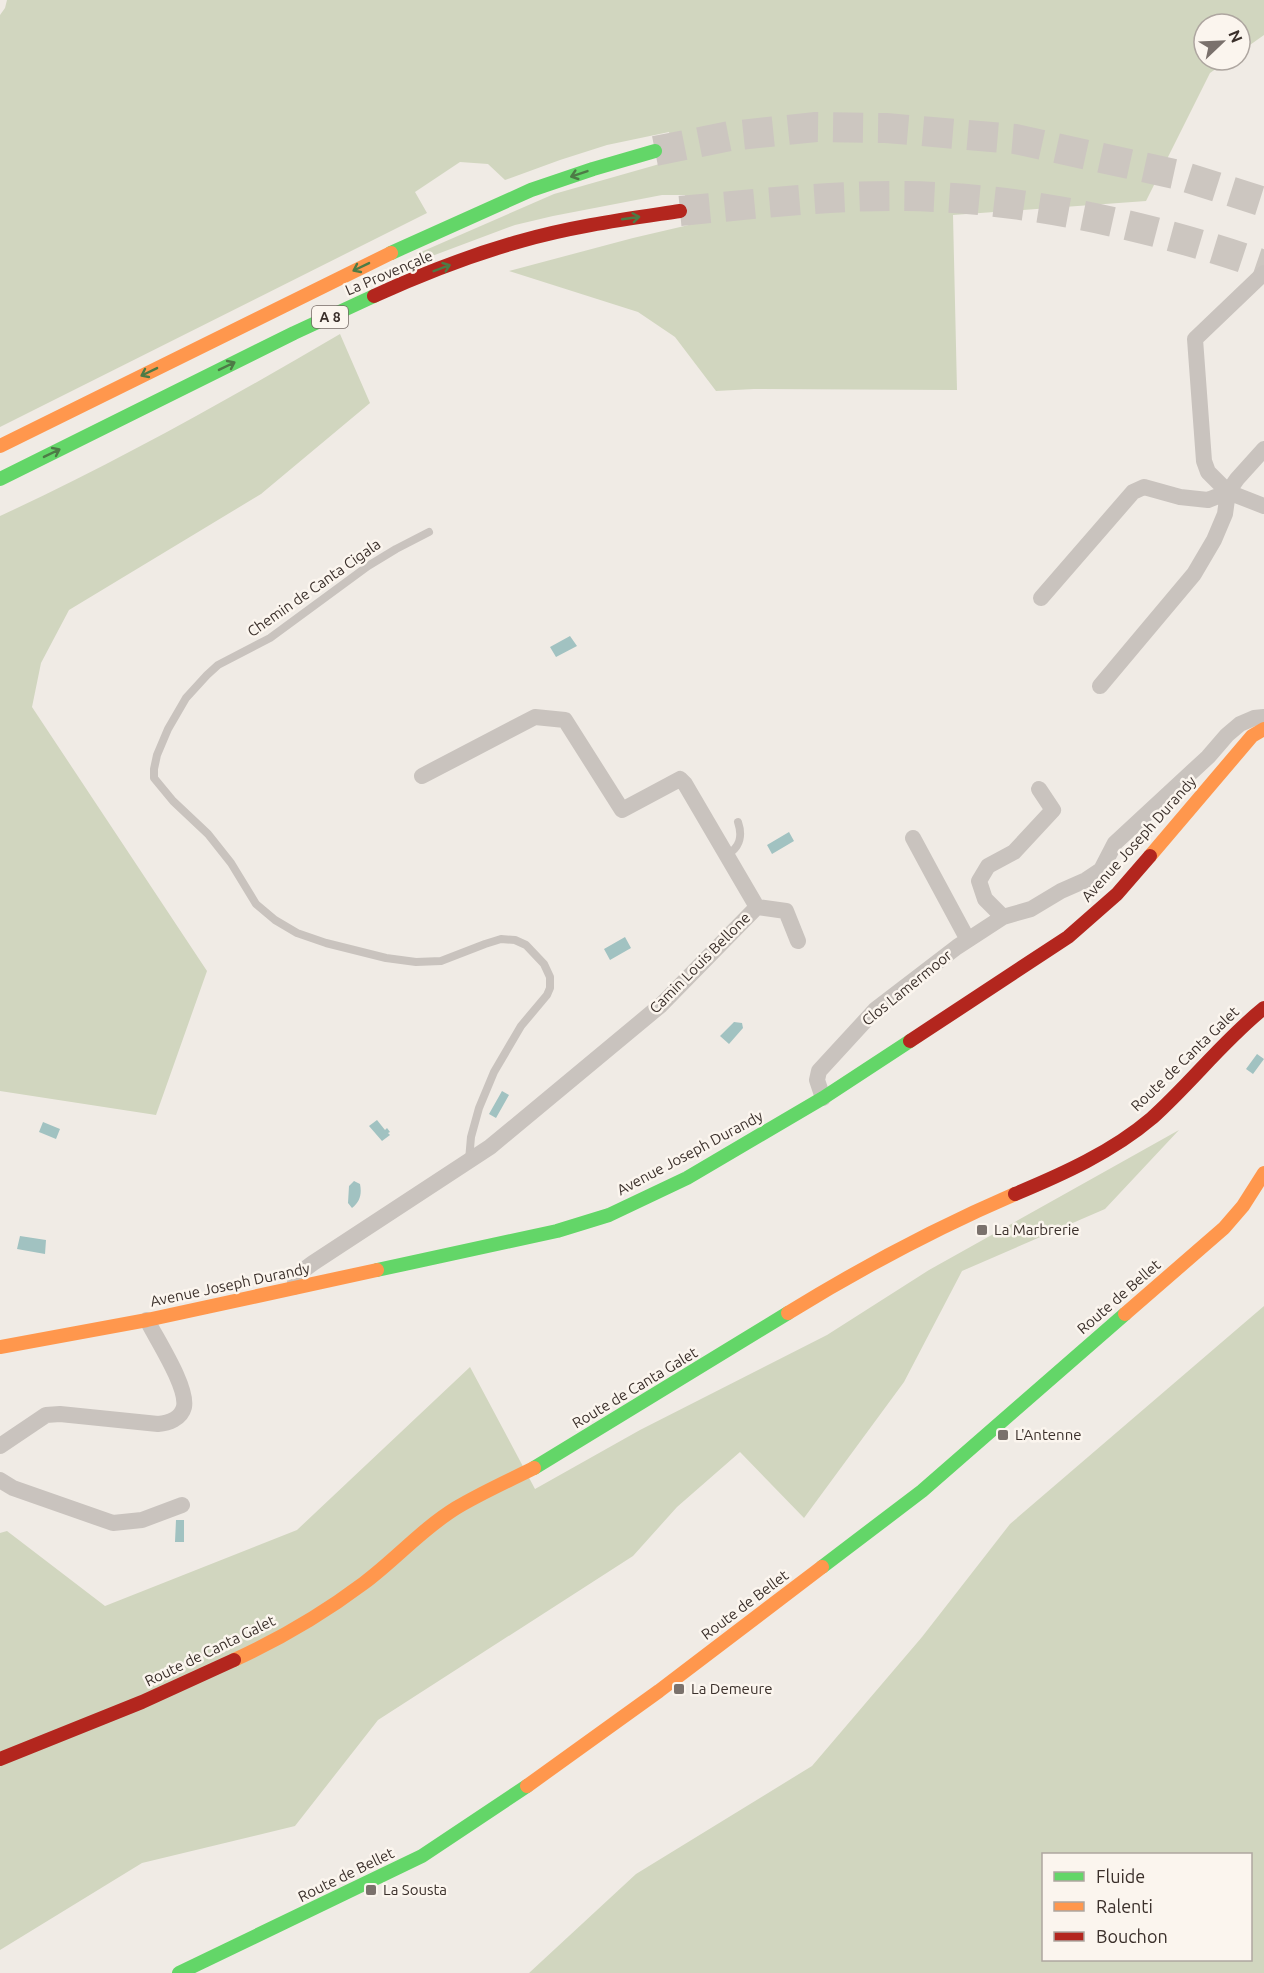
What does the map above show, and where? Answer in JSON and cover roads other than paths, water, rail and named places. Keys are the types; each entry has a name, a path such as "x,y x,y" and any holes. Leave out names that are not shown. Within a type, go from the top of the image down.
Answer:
{"main road":[{"name":"La Provençale","path":"0,446 387,255 471,216 531,190 655,151"},
{"name":"La Provençale","path":"0,479 288,336 406,282 473,256 540,236 607,222 680,212"},
{"name":"Avenue Joseph Durandy","path":"0,1347 147,1320 557,1231 600,1218 642,1201 687,1178 823,1098 1068,937 1117,894 1252,736 1264,729"},
{"name":"Route de Canta Galet","path":"0,1759 142,1702 266,1645 326,1609 365,1582 421,1534 456,1508 545,1462 852,1274 907,1245 1070,1170 1103,1152 1132,1133 1159,1111 1221,1045 1264,1008"},
{"name":"Route de Bellet","path":"179,1973 422,1856 506,1802 659,1690 950,1468 1224,1228 1243,1206 1264,1173"}],"street":[{"path":"1264,273 1195,339 1204,461 1208,472 1228,492 1264,506"},
{"path":"1100,686 1194,574 1214,540 1225,514 1228,492 1264,449"},
{"path":"1041,598 1133,492 1144,487 1180,497 1208,500 1228,492"},
{"name":"Camin Louis Bellone","path":"294,1287 297,1275 313,1263 490,1147 661,1005 757,907 680,779 622,810 566,720 535,717 422,776"},
{"name":"Clos Lamermoor","path":"823,1098 817,1080 819,1071 876,1009 968,940 1003,917 1031,909 1101,870 1115,843 1208,757 1227,735 1240,724 1254,718 1264,717"},
{"path":"1003,917 985,899 979,880 988,866 1014,852 1053,810 1039,789"},
{"path":"913,838 968,940"},
{"path":"757,907 786,911 798,941"},
{"path":"0,1446 46,1415 60,1414 158,1424 176,1419 184,1407 184,1395 175,1372 147,1320"},
{"path":"0,1480 12,1488 112,1523 142,1520 182,1505"}],"lane":[{"name":"Chemin de Canta Cigala","path":"429,532 375,562 339,586 270,638 218,665 186,698 168,729 157,755 154,778 167,795 214,841 231,863 256,904 297,933 386,958 416,962 441,961 501,939 515,940 526,945 544,964 550,977 547,995 521,1026 494,1072 479,1108 469,1160"},
{"path":"727,855 738,846 741,839 738,822"}],"water":[{"path":"570,636 577,646 556,657 550,647"},
{"path":"789,832 794,841 772,854 767,845"},
{"path":"625,937 631,948 610,960 604,949"},
{"path":"734,1022 742,1023 743,1028 729,1044 720,1036"},
{"path":"1257,1054 1264,1059 1253,1074 1246,1069"},
{"path":"502,1091 509,1095 496,1118 489,1114"},
{"path":"377,1120 385,1130 387,1128 390,1132 388,1133 390,1135 382,1141 369,1126"},
{"path":"43,1122 60,1129 56,1139 39,1132"},
{"path":"354,1181 360,1184 361,1191 359,1200 352,1208 348,1203 349,1186"},
{"path":"20,1236 46,1240 45,1254 17,1249"},
{"path":"176,1520 184,1520 184,1542 175,1542"}],"tunnel":[{"path":"655,151 730,136 816,127 886,128 1015,139 1179,175 1264,202"},
{"path":"680,211 850,197 907,196 998,202 1043,208 1133,227 1264,265"}],"place":[{"name":"La Marbrerie","path":"982,1230"},
{"name":"L'Antenne","path":"1003,1435"},
{"name":"La Demeure","path":"679,1689"},
{"name":"La Sousta","path":"371,1890"}]}
